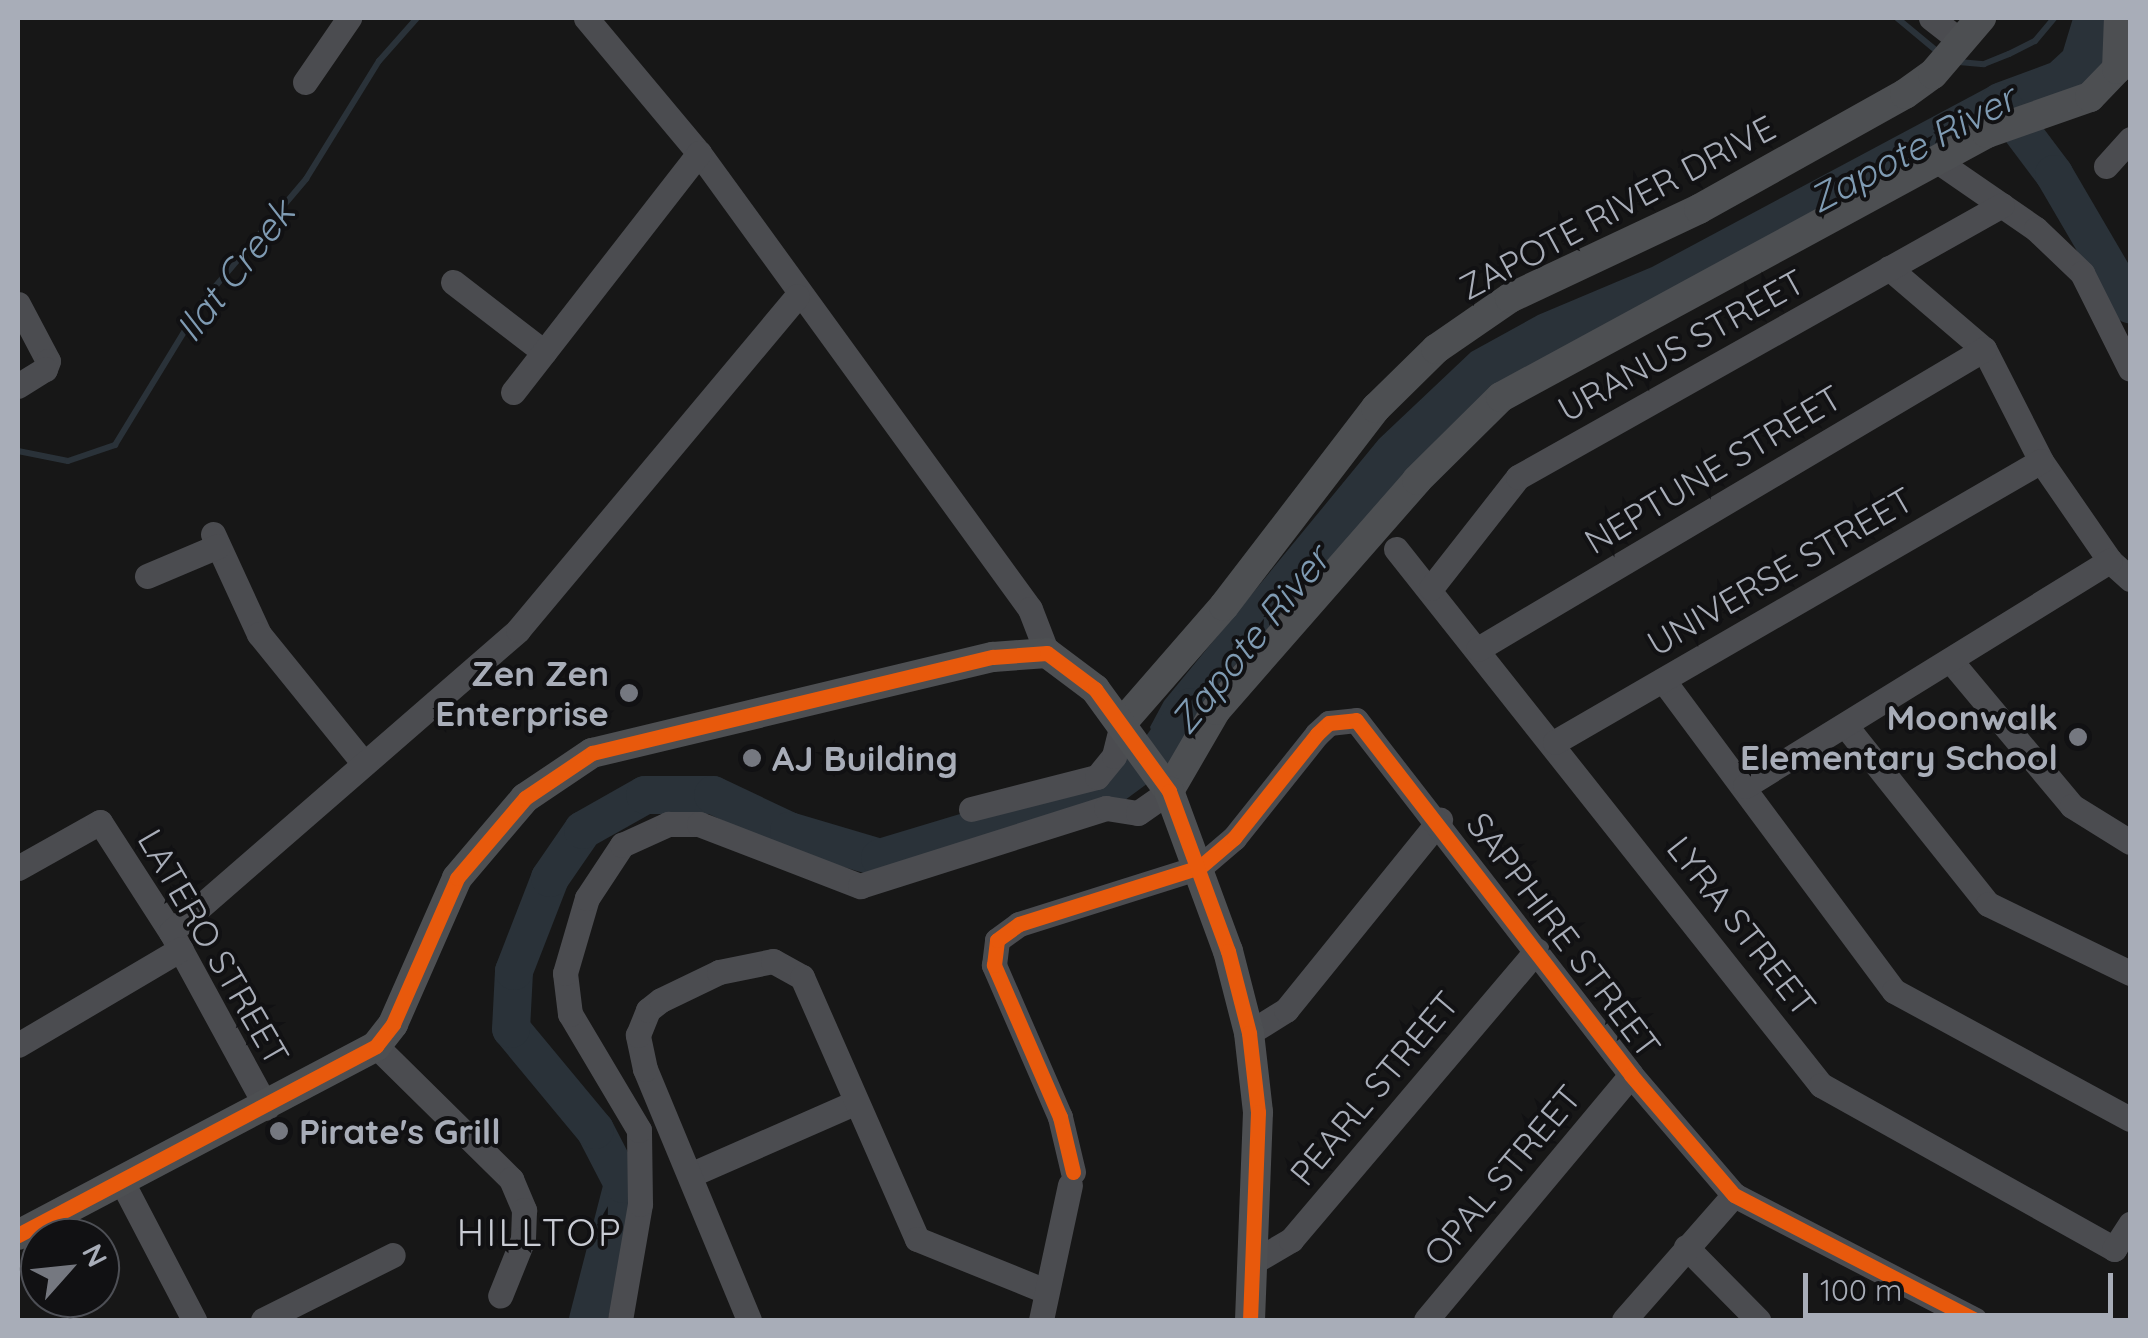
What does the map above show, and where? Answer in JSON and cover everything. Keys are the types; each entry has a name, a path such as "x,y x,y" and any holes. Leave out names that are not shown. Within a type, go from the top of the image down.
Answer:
{"main road":[{"path":"1164,783 1216,710 1417,480 1501,397 1936,160 2009,123 2090,97 2112,79 2122,46 2118,18"},
{"name":"ZAPOTE RIVER DRIVE","path":"1130,734 1376,408 1436,350 1510,298 1700,209 1932,74 1966,36"},
{"path":"18,1235 267,1108 376,1046 393,1024 456,878 485,840 556,774 633,740 993,657 1047,653 1095,689 1130,734 1164,783 1200,867 1249,1033 1258,1112 1250,1320"}],"street":[{"path":"305,82 348,18"},
{"path":"586,18 698,153 796,296 1030,609 1047,653"},
{"path":"1931,18 1966,36"},
{"path":"2106,166 2130,139"},
{"path":"513,392 698,153"},
{"path":"1936,160 2002,205 2082,273 2130,369"},
{"name":"URANUS STREET","path":"1430,588 1518,477 2002,205"},
{"path":"1890,268 1984,349 2040,461 2110,561 2130,579"},
{"path":"454,282 544,352"},
{"path":"18,1045 176,941 361,760 540,606 796,296"},
{"path":"18,304 48,361 45,370 18,386"},
{"name":"NEPTUNE STREET","path":"1478,649 1984,349"},
{"name":"UNIVERSE STREET","path":"1555,742 2040,461"},
{"path":"148,576 215,540 258,634 361,760"},
{"name":"LYRA STREET","path":"1396,549 1555,742 1821,1085 2114,1249 2130,1224"},
{"path":"1745,786 2110,561"},
{"path":"1950,660 2072,806 2130,842"},
{"path":"1663,680 1894,991 2130,1120"},
{"name":"SAPPHIRE STREET","path":"1200,867 1234,838 1317,734 1343,718 1369,728 1632,1075 1734,1195"},
{"path":"1845,725 1988,904 2130,972"},
{"path":"971,809 1097,777 1130,734"},
{"path":"620,1320 640,1204 639,1130 570,1014 565,974 588,898 622,845 668,824 700,824 860,886 1106,808 1148,810 1164,783"},
{"path":"1249,1033 1286,1010 1440,820"},
{"name":"LATERO STREET","path":"18,868 100,822 176,941 267,1108"},
{"path":"1042,1320 1072,1178 1060,1117 994,965 996,940 1019,924 1200,867"},
{"name":"PEARL STREET","path":"1255,1261 1291,1240 1538,950"},
{"path":"749,1320 638,1036 648,1010 661,1000 719,972 774,961 796,969 917,1239 1046,1292"},
{"path":"376,1046 511,1179 524,1210 523,1239 500,1296"},
{"name":"OPAL STREET","path":"1426,1320 1632,1075"},
{"path":"690,1174 856,1102"},
{"path":"122,1182 194,1320"},
{"path":"1624,1320 1734,1195 1975,1320"},
{"path":"1686,1247 1758,1320"},
{"path":"263,1320 393,1255"}],"water":[{"path":"2073,18 2111,18 2105,80 1511,375 1176,756 1170,758 1155,742 1150,727 1164,701 1379,439 1471,352 1538,315 1652,267 1996,83 2050,63 2063,51"}],"waterway":[{"name":"Ilat Creek","path":"18,451 68,461 115,445 203,301 306,179 379,61 417,18"},
{"name":"Ilat Creek","path":"1897,18 1938,52"},
{"name":"Ilat Creek","path":"1959,62 1984,64 2009,54 2035,41 2054,18"},
{"path":"2000,102 2054,174 2130,304"},
{"name":"Zapote River","path":"588,1320 623,1184 595,1130 511,1029 514,971 550,878 583,830 645,795 713,795 789,831 880,858 1108,789 1158,752 1190,707"}],"cycle path":[{"path":"18,1235 376,1046 393,1024 457,878 525,798 592,753 993,657 1047,653 1095,689 1169,791 1228,951 1249,1033 1258,1112 1250,1320"},
{"path":"1073,1172 1060,1117 994,965 997,940 1019,924 1200,867 1234,838 1317,734 1329,723 1356,720 1631,1075 1734,1195 1975,1320"}],"place":[{"name":"Zen Zen Enterprise","path":"629,693"},
{"name":"Moonwalk Elementary School","path":"2078,737"},
{"name":"AJ Building","path":"752,758"},
{"name":"Pirate's Grill","path":"279,1131"}],"district":[{"name":"HILLTOP","path":"540,1233"}]}
